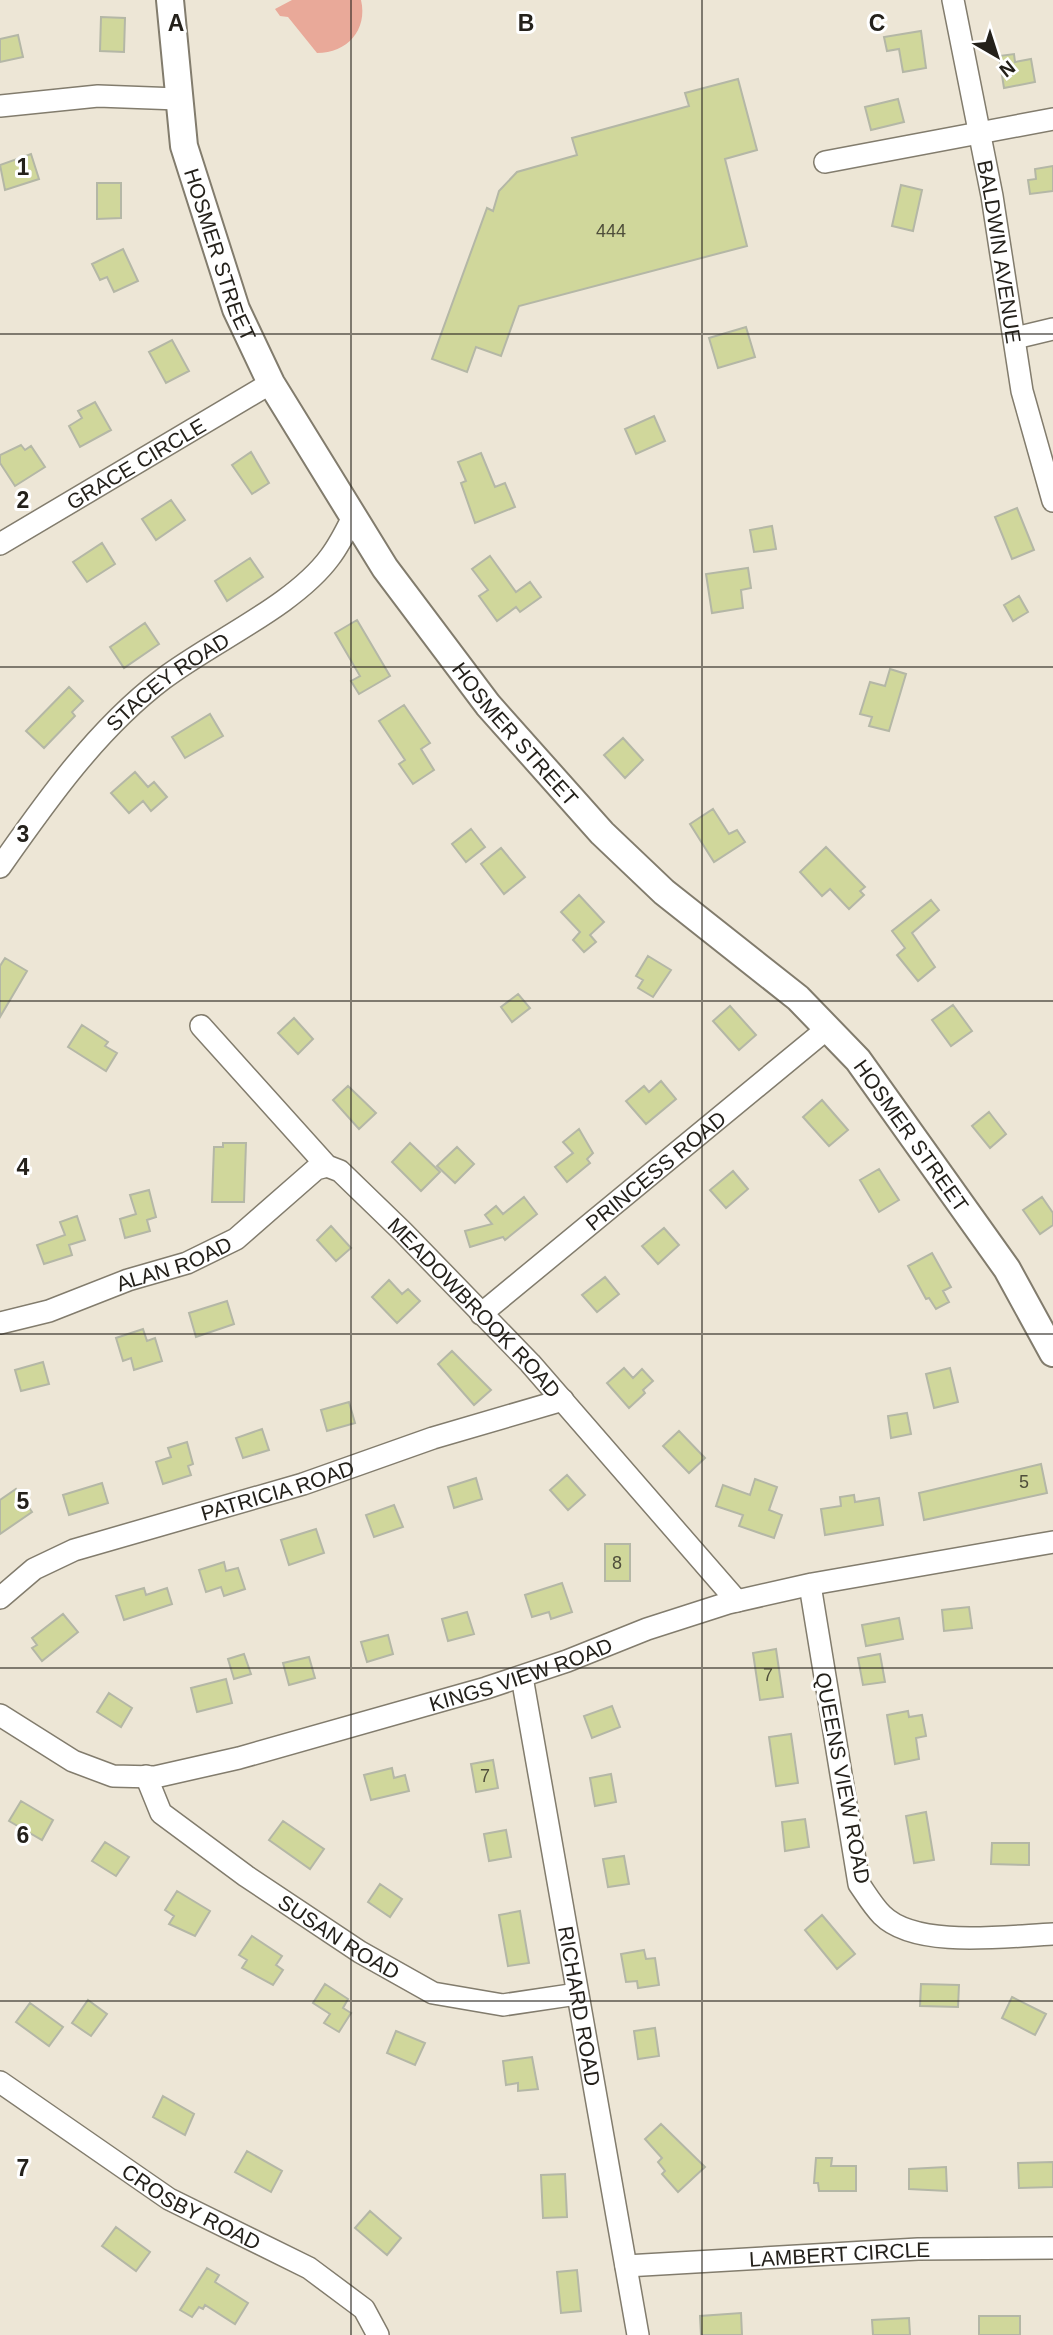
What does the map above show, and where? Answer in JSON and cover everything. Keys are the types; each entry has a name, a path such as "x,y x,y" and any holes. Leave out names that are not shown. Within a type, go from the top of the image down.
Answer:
{"street":[{"name":"HOSMER STREET","path":"170,0 184,145 221,269 271,383 385,568 435,638 516,738 588,817 664,892 766,971 828,1028 858,1060 910,1128 1007,1269 1053,1353"},
{"name":"BALDWIN AVENUE","path":"953,0 979,133 1022,391 1053,501"},
{"path":"0,106 98,96 178,99"},
{"path":"825,162 1053,119"},
{"path":"1015,338 1053,330"},
{"name":"GRACE CIRCLE","path":"0,544 271,383"},
{"name":"STACEY ROAD","path":"0,867 65,778 130,707 163,679 304,583 330,558 354,515"},
{"name":"MEADOWBROOK ROAD","path":"201,1026 327,1166 340,1171 403,1232 563,1400 737,1601"},
{"name":"PRINCESS ROAD","path":"481,1314 828,1028"},
{"name":"ALAN ROAD","path":"0,1323 49,1311 128,1280 187,1263 236,1238 316,1169 327,1166"},
{"name":"PATRICIA ROAD","path":"0,1598 34,1569 74,1550 290,1488 433,1438 563,1400"},
{"name":"KINGS VIEW ROAD","path":"0,1715 74,1760 113,1776 146,1776 239,1758 522,1677 647,1629 737,1601 810,1585 1053,1542"},
{"name":"QUEENS VIEW ROAD","path":"810,1585 859,1884 883,1916 912,1933 968,1937 1053,1934"},
{"name":"RICHARD ROAD","path":"522,1677 638,2335"},
{"name":"SUSAN ROAD","path":"146,1776 161,1813 257,1884 360,1952 433,1993 503,2005 577,1994"},
{"name":"CROSBY ROAD","path":"0,2082 169,2199 309,2268 365,2309 378,2335"},
{"name":"LAMBERT CIRCLE","path":"626,2266 918,2249 1053,2248"}],"shaded area":[{"path":"292,0 361,0 358,30 353,38 338,49 317,53 288,17 280,16 275,9"}],"building":[{"path":"101,17 125,18 124,52 100,51"},
{"path":"921,31 926,68 903,72 899,49 887,51 884,37"},
{"path":"18,35 23,57 0,62 0,39"},
{"path":"1014,54 1015,62 1031,59 1035,82 1004,88 999,56"},
{"path":"738,79 757,150 725,159 747,246 519,306 501,356 476,347 467,372 432,359 487,208 493,211 499,191 517,172 577,155 572,138 689,106 685,93"},
{"path":"898,99 904,122 871,130 865,107"},
{"path":"31,154 39,179 5,190 0,165"},
{"path":"1053,166 1053,191 1030,194 1028,180 1036,179 1035,169"},
{"path":"97,183 121,183 121,218 97,219"},
{"path":"901,185 922,190 913,231 892,226"},
{"path":"123,249 138,281 114,292 107,277 100,280 92,264"},
{"path":"746,327 755,357 718,368 709,338"},
{"path":"172,340 189,371 166,383 149,352"},
{"path":"95,402 111,430 80,447 69,426 82,418 78,411"},
{"path":"654,416 665,441 636,454 625,429"},
{"path":"21,445 25,450 31,446 45,467 15,486 0,463 0,455"},
{"path":"251,452 269,483 252,494 232,465"},
{"path":"481,453 495,487 505,483 515,507 475,523 461,483 466,481 458,462"},
{"path":"171,500 185,520 156,540 142,519"},
{"path":"1017,508 1034,550 1012,559 995,517"},
{"path":"772,526 776,549 754,552 750,530"},
{"path":"102,543 115,564 87,582 73,562"},
{"path":"490,556 516,592 530,582 541,597 520,612 516,607 497,621 479,596 488,590 472,569"},
{"path":"250,558 263,577 227,601 215,581"},
{"path":"748,568 751,588 741,590 743,608 712,613 706,574"},
{"path":"1019,596 1028,612 1013,621 1004,605"},
{"path":"357,620 390,676 359,694 351,681 360,676 335,633"},
{"path":"145,623 159,644 124,668 110,647"},
{"path":"890,669 906,674 889,731 869,726 872,717 860,714 870,682 885,686"},
{"path":"69,687 83,701 72,712 75,716 44,748 26,731"},
{"path":"404,705 430,743 421,749 434,770 413,784 399,764 405,760 379,721"},
{"path":"210,714 223,736 185,758 172,737"},
{"path":"623,738 643,760 625,778 604,755"},
{"path":"135,772 148,787 154,782 167,797 151,811 143,801 129,813 111,793"},
{"path":"713,809 729,834 737,830 745,842 714,862 690,824"},
{"path":"471,829 485,847 466,862 452,844"},
{"path":"826,847 865,887 860,891 864,895 849,909 830,889 822,896 800,872"},
{"path":"501,848 525,877 504,894 481,864"},
{"path":"579,895 604,922 590,935 596,942 584,952 573,940 580,932 561,912"},
{"path":"931,900 939,910 912,933 935,967 918,981 897,955 905,948 892,931"},
{"path":"648,956 671,970 653,997 638,988 643,980 636,976"},
{"path":"5,958 27,971 0,1017 0,966"},
{"path":"518,994 530,1008 512,1022 501,1007"},
{"path":"953,1005 972,1031 951,1046 932,1020"},
{"path":"730,1006 756,1035 739,1050 713,1021"},
{"path":"294,1018 313,1039 298,1054 278,1033"},
{"path":"82,1025 108,1042 105,1046 117,1053 106,1071 68,1047"},
{"path":"661,1081 676,1099 646,1124 626,1101 644,1086 649,1092"},
{"path":"348,1086 376,1113 359,1129 333,1100"},
{"path":"822,1100 848,1130 829,1146 803,1117"},
{"path":"989,1112 1006,1134 990,1148 972,1126"},
{"path":"579,1129 593,1153 587,1159 590,1163 567,1182 555,1167 573,1153 563,1142"},
{"path":"223,1143 246,1143 244,1202 212,1202 214,1147 223,1147"},
{"path":"410,1143 440,1172 421,1191 392,1162"},
{"path":"457,1147 474,1164 455,1183 437,1166"},
{"path":"879,1169 899,1200 879,1212 860,1180"},
{"path":"733,1171 748,1189 726,1208 710,1190"},
{"path":"149,1190 156,1217 147,1220 150,1231 125,1238 120,1219 136,1214 130,1195"},
{"path":"524,1197 537,1214 505,1240 503,1237 470,1247 465,1231 492,1224 485,1215 496,1206 503,1214"},
{"path":"1042,1197 1053,1213 1053,1225 1040,1234 1023,1210"},
{"path":"77,1216 85,1240 69,1245 72,1255 44,1264 37,1245 65,1235 60,1222"},
{"path":"331,1226 351,1248 336,1261 317,1240"},
{"path":"664,1228 679,1245 658,1264 642,1246"},
{"path":"932,1253 951,1287 943,1291 949,1302 936,1309 929,1298 926,1299 908,1266"},
{"path":"605,1277 619,1294 597,1312 582,1295"},
{"path":"389,1280 402,1294 408,1289 420,1301 397,1323 372,1297"},
{"path":"227,1301 234,1324 196,1337 189,1313"},
{"path":"143,1329 147,1341 155,1338 162,1361 134,1370 131,1358 123,1361 116,1338"},
{"path":"452,1351 491,1390 474,1405 438,1364"},
{"path":"43,1362 49,1384 21,1391 15,1370"},
{"path":"624,1368 633,1378 642,1369 653,1381 629,1408 607,1383"},
{"path":"950,1368 958,1402 934,1408 926,1374"},
{"path":"349,1402 355,1423 327,1431 321,1410"},
{"path":"907,1413 911,1434 891,1438 888,1416"},
{"path":"262,1429 269,1450 243,1458 236,1438"},
{"path":"679,1431 705,1458 689,1473 663,1446"},
{"path":"187,1442 193,1464 188,1466 191,1475 163,1484 156,1462 171,1457 168,1448"},
{"path":"1041,1464 1047,1493 924,1520 919,1493"},
{"path":"567,1475 585,1495 568,1510 550,1490"},
{"path":"476,1478 482,1499 454,1508 448,1487"},
{"path":"755,1479 777,1487 769,1510 782,1515 774,1538 739,1526 743,1515 716,1506 723,1485 750,1495"},
{"path":"102,1483 108,1503 69,1515 63,1495"},
{"path":"16,1489 32,1512 0,1534 0,1500"},
{"path":"854,1495 855,1502 879,1498 883,1525 825,1535 821,1509 841,1506 840,1497"},
{"path":"394,1505 403,1527 374,1537 366,1515"},
{"path":"316,1529 324,1553 289,1565 281,1540"},
{"path":"605,1544 630,1544 630,1581 605,1581"},
{"path":"224,1562 226,1571 238,1568 245,1589 224,1596 221,1587 206,1592 199,1570"},
{"path":"562,1583 572,1612 551,1619 549,1612 532,1617 525,1595"},
{"path":"144,1588 146,1595 167,1588 172,1604 124,1620 116,1596"},
{"path":"969,1607 972,1628 944,1631 942,1610"},
{"path":"467,1612 474,1634 448,1641 442,1619"},
{"path":"63,1614 78,1632 42,1661 32,1648 37,1645 32,1638"},
{"path":"899,1618 903,1639 866,1646 862,1625"},
{"path":"388,1635 393,1654 367,1662 361,1642"},
{"path":"776,1649 783,1697 760,1700 753,1653"},
{"path":"244,1654 251,1674 234,1679 228,1659"},
{"path":"880,1654 885,1682 863,1685 858,1658"},
{"path":"309,1657 315,1678 289,1685 283,1663"},
{"path":"226,1679 232,1703 197,1712 191,1688"},
{"path":"109,1693 132,1708 121,1727 97,1712"},
{"path":"612,1706 620,1727 592,1738 584,1716"},
{"path":"908,1711 909,1717 922,1715 926,1736 916,1738 919,1759 895,1764 887,1715"},
{"path":"791,1734 798,1783 776,1786 769,1737"},
{"path":"493,1760 498,1788 476,1792 471,1764"},
{"path":"392,1768 394,1778 405,1775 409,1791 371,1800 364,1775"},
{"path":"611,1774 616,1802 595,1806 590,1778"},
{"path":"21,1801 53,1820 42,1840 9,1821"},
{"path":"926,1812 934,1860 914,1863 906,1816"},
{"path":"805,1819 809,1847 785,1851 782,1822"},
{"path":"283,1821 324,1849 310,1869 269,1840"},
{"path":"506,1830 511,1857 489,1861 484,1834"},
{"path":"105,1842 129,1857 116,1876 92,1861"},
{"path":"992,1843 1029,1843 1029,1865 991,1864"},
{"path":"624,1856 629,1884 608,1887 603,1859"},
{"path":"380,1884 402,1899 390,1917 368,1902"},
{"path":"177,1891 210,1911 195,1936 169,1924 174,1916 165,1910"},
{"path":"520,1911 529,1963 508,1966 499,1915"},
{"path":"822,1915 855,1954 837,1969 805,1930"},
{"path":"252,1936 282,1956 276,1965 283,1970 273,1985 242,1968 247,1960 239,1955"},
{"path":"644,1950 646,1959 655,1958 659,1985 638,1988 637,1981 626,1982 621,1954"},
{"path":"325,1984 348,1999 343,2008 351,2013 339,2032 324,2023 330,2014 313,2003"},
{"path":"921,1984 959,1985 958,2007 920,2006"},
{"path":"1012,1997 1046,2014 1035,2035 1002,2018"},
{"path":"88,2000 107,2014 91,2036 72,2023"},
{"path":"30,2003 63,2027 49,2046 16,2022"},
{"path":"655,2028 659,2056 638,2059 634,2031"},
{"path":"396,2031 425,2043 415,2065 387,2053"},
{"path":"532,2057 538,2089 518,2091 518,2083 506,2085 503,2061"},
{"path":"163,2096 194,2114 185,2135 153,2117"},
{"path":"661,2124 705,2167 678,2192 662,2174 665,2171 658,2162 662,2158 645,2139"},
{"path":"247,2151 282,2171 271,2192 235,2172"},
{"path":"816,2158 832,2158 831,2166 856,2166 856,2191 819,2191 818,2183 814,2183"},
{"path":"1053,2162 1053,2187 1019,2188 1018,2163"},
{"path":"946,2167 947,2191 909,2189 909,2169"},
{"path":"565,2174 567,2217 543,2218 541,2175"},
{"path":"370,2211 401,2238 387,2255 355,2228"},
{"path":"116,2227 150,2252 136,2271 102,2246"},
{"path":"207,2268 219,2275 215,2282 248,2303 235,2324 205,2305 203,2309 199,2307 192,2317 180,2310"},
{"path":"577,2270 581,2311 561,2313 557,2272"},
{"path":"741,2313 742,2335 701,2335 700,2316"},
{"path":"979,2316 1020,2316 1020,2335 979,2335"},
{"path":"909,2318 910,2335 873,2335 872,2320"}]}
